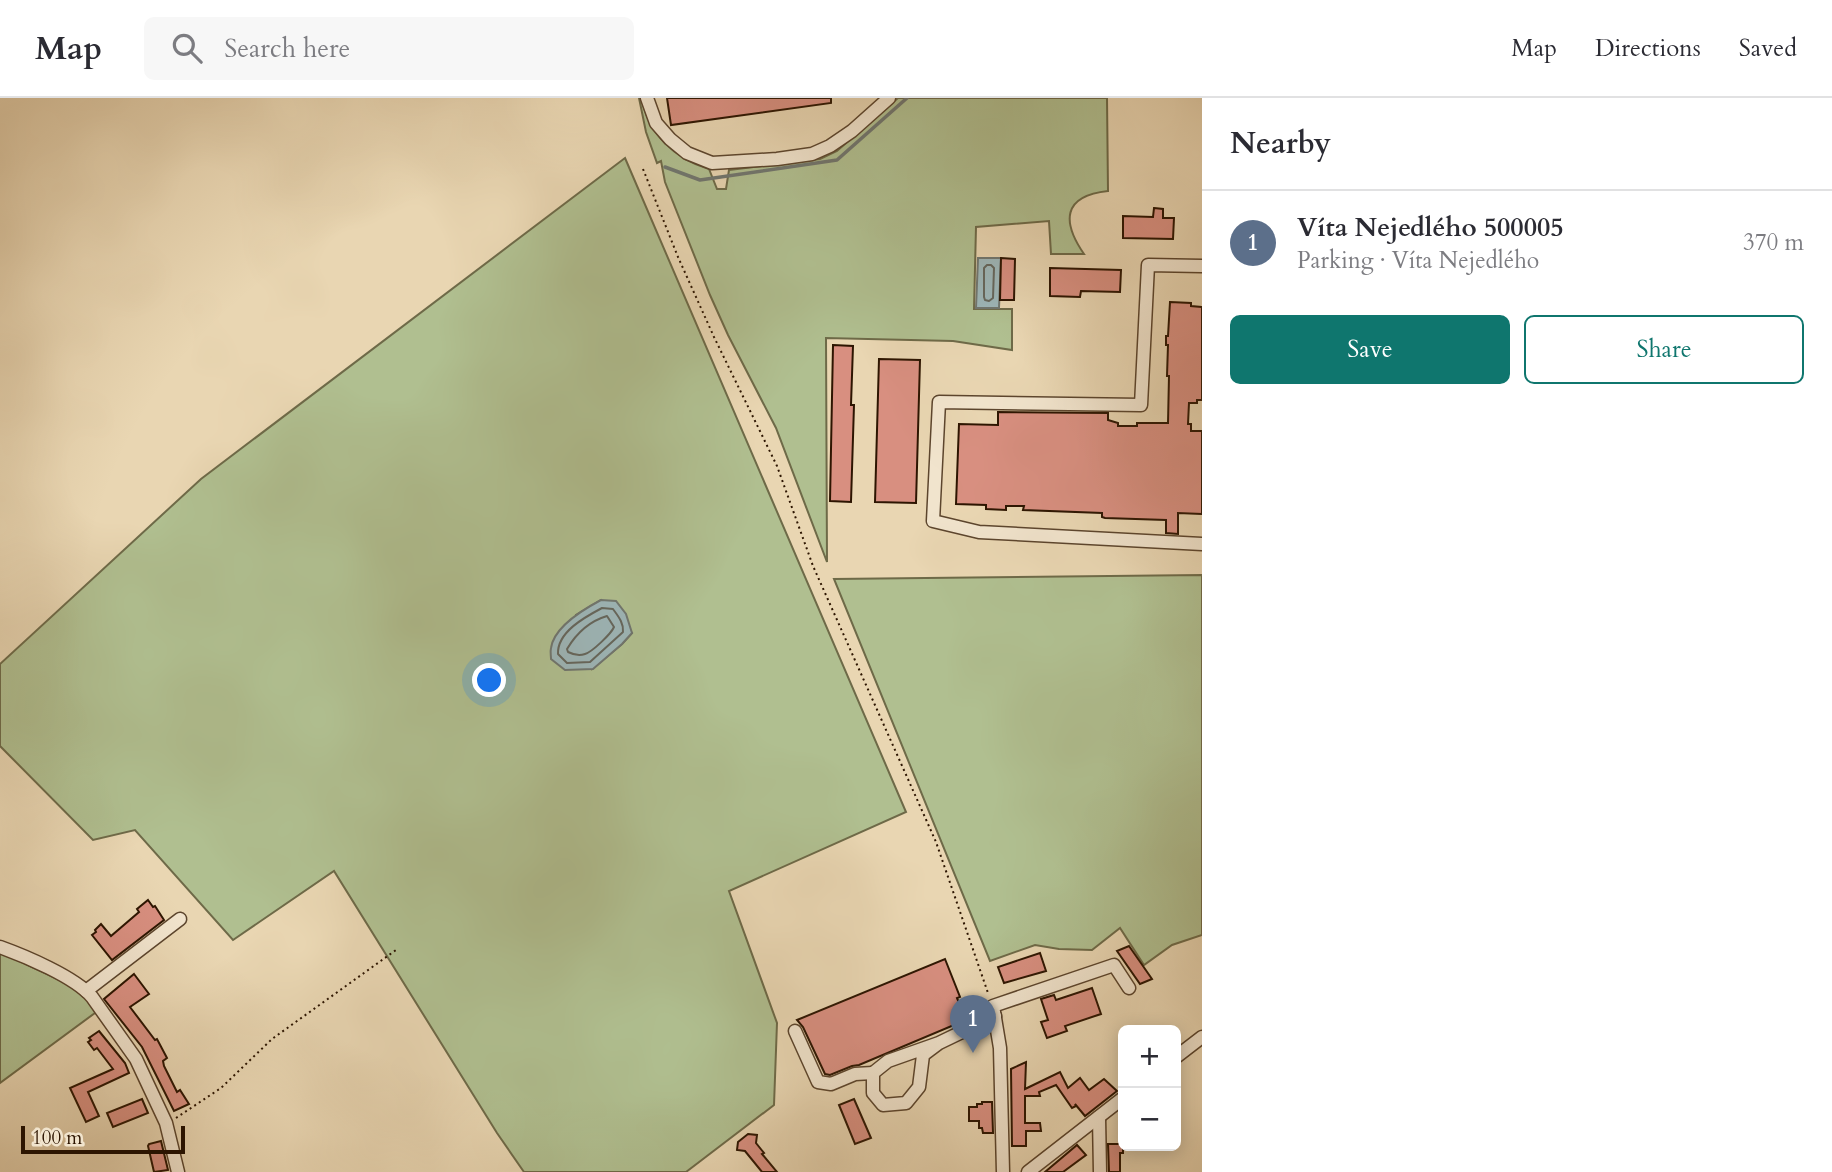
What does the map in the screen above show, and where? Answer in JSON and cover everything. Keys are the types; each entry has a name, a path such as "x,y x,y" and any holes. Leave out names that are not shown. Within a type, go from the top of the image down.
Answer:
{"street":[{"path":"646,98 656,123 670,139 687,153 712,163 777,159 812,153 830,146 852,131 889,98"},
{"path":"1202,266 1148,265 1141,405 939,402 933,520 979,532 1202,544"},
{"path":"86,991 180,919"},
{"path":"0,947 50,968 86,991 136,1059 166,1123 178,1172"},
{"path":"873,1073 873,1093 883,1105 906,1103 919,1087 923,1055 994,1011 1114,965 1129,988"},
{"path":"994,1011 1000,1048 1003,1172"},
{"path":"795,1031 818,1082 831,1084 855,1073 873,1073 888,1061 939,1043"},
{"path":"1181,1053 1202,1037"},
{"path":"1028,1172 1118,1102"},
{"path":"1099,1117 1100,1172"}],"path":[{"path":"643,169 714,338 777,466 813,566 936,842 994,1011"},
{"path":"166,1123 221,1088 272,1039 396,950"}],"green space":[{"path":"639,98 642,98 650,123 665,143 685,159 709,169 717,189 726,189 729,170 820,159 837,151 898,98 1107,98 1108,191 1082,198 1070,212 1072,231 1084,254 1051,254 1049,221 976,227 974,309 1012,309 1012,350 953,341 826,338 827,562 776,428 710,295 665,182 661,161 657,163 646,132"},
{"path":"625,158 906,812 729,891 777,1023 774,1105 686,1172 524,1172 334,871 233,940 135,830 93,840 0,746 0,664 201,479","holes":["601,600 632,633 592,669 576,615"]},
{"path":"1202,575 1202,935 1172,945 1144,965 1120,928 1092,950 1035,945 990,961 834,579"},
{"path":"0,952 85,992 99,1010 0,1083"}],"water":[{"path":"978,258 1001,258 999,308 976,308"},
{"path":"601,600 616,601 626,614 632,633 593,669 565,670 551,659 553,640 571,619"}],"building":[{"path":"667,98 831,98 831,103 671,125"},
{"path":"1154,208 1163,209 1163,218 1174,218 1173,239 1123,238 1123,216 1153,217"},
{"path":"1001,258 1015,259 1014,300 1000,300"},
{"path":"1050,268 1121,270 1120,292 1081,291 1080,297 1050,296"},
{"path":"1170,302 1191,303 1191,306 1202,307 1202,400 1189,403 1188,424 1191,424 1191,431 1202,431 1202,514 1178,513 1178,534 1166,533 1166,520 1105,518 1102,513 1023,510 1024,506 1006,506 1006,510 986,509 986,505 956,504 959,424 998,425 998,412 1108,413 1108,420 1118,423 1118,426 1168,423 1166,336"},
{"path":"833,345 853,346 851,502 830,501"},
{"path":"879,359 920,360 916,503 875,502"},
{"path":"148,900 164,920 112,960 92,935 95,930 101,924 111,936 139,912 137,909"},
{"path":"1129,946 1152,979 1140,984 1117,951"},
{"path":"1040,953 1046,971 1004,983 998,967"},
{"path":"945,959 966,1020 859,1065 830,1075 825,1074 803,1027 797,1020"},
{"path":"134,974 149,994 130,1007 155,1040 157,1039 167,1058 163,1061 164,1066 177,1092 180,1090 189,1104 174,1111 142,1047 104,999"},
{"path":"1092,988 1101,1014 1065,1026 1067,1031 1047,1038 1041,1022 1048,1020 1041,999 1054,995 1056,1000"},
{"path":"99,1031 125,1063 129,1073 88,1092 99,1116 86,1122 70,1088 113,1069 97,1048 94,1050 88,1042 91,1040 89,1038"},
{"path":"1026,1062 1025,1089 1060,1072 1068,1088 1080,1078 1089,1090 1104,1079 1117,1091 1085,1116 1075,1104 1072,1108 1056,1085 1039,1092 1040,1096 1025,1096 1025,1123 1040,1123 1041,1131 1026,1131 1026,1146 1012,1146 1011,1069"},
{"path":"142,1099 148,1113 113,1127 107,1113"},
{"path":"854,1099 871,1138 855,1144 839,1105"},
{"path":"992,1102 993,1133 983,1133 982,1128 979,1128 979,1121 969,1121 969,1107 977,1107 977,1104"},
{"path":"748,1134 757,1135 756,1143 777,1172 762,1172 745,1151 737,1150 738,1142"},
{"path":"161,1141 168,1170 154,1172 148,1146"},
{"path":"1108,1144 1118,1144 1118,1151 1123,1151 1120,1153 1120,1172 1109,1172"},
{"path":"1077,1145 1086,1155 1063,1172 1045,1172"}],"waterway":[{"path":"665,167 700,180 837,160 907,98"}],"place":[{"name":"Víta Nejedlého 500005","path":"973,1053"}]}
